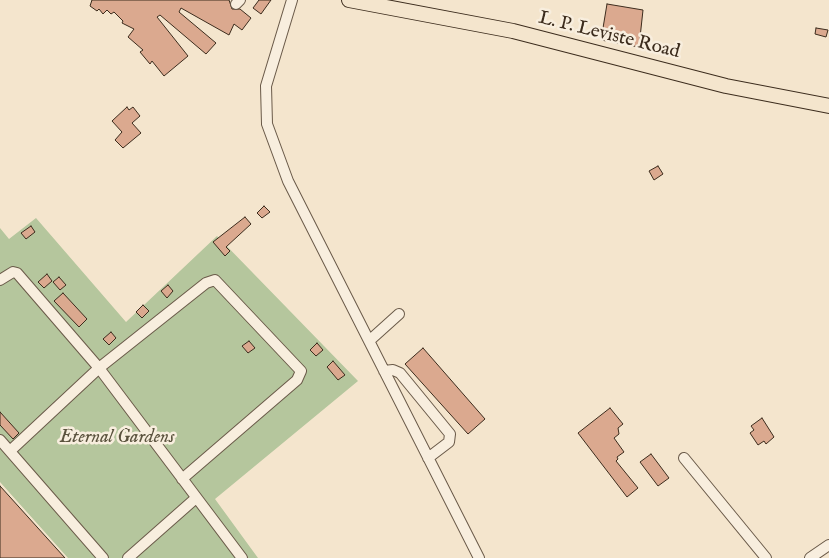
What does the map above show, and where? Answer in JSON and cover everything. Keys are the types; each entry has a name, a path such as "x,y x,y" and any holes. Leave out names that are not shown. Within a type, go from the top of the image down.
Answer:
{"main road":[{"name":"L. P. Leviste Road","path":"349,0 513,31 726,86 829,106"}],"street":[{"path":"290,1 266,86 267,124 288,181 479,558"},
{"path":"1,276 17,273 99,368 242,558"},
{"path":"10,451 99,368 206,283 215,280 301,371 296,380 182,479"},
{"path":"369,341 399,314"},
{"path":"384,371 393,370 400,373 450,434 449,442 428,458"},
{"path":"0,440 103,558"},
{"path":"684,458 766,558"},
{"path":"128,558 196,498"},
{"path":"810,558 829,544"}],"green space":[{"name":"Eternal Gardens","path":"36,218 126,322 217,236 358,381 215,499 258,558 68,558 0,482 0,228 9,239"}],"building":[{"path":"92,0 229,0 232,9 240,9 251,18 242,30 234,24 229,35 181,8 179,12 216,43 206,54 160,15 157,17 188,56 164,76 152,61 150,64 140,52 143,50 128,37 134,29 122,23 123,21 114,12 111,14 107,10 103,14 99,9 97,11 90,6"},
{"path":"259,0 271,0 261,14 253,8"},
{"path":"607,4 643,10 639,47 601,40"},
{"path":"816,28 828,30 826,37 815,34"},
{"path":"127,107 129,110 133,107 140,116 132,123 141,133 123,148 115,140 122,132 112,121"},
{"path":"658,166 663,174 654,180 649,171"},
{"path":"264,206 270,212 262,218 257,213"},
{"path":"245,217 251,224 226,247 230,251 225,256 213,242"},
{"path":"31,226 35,232 26,239 21,233"},
{"path":"47,274 52,281 44,288 38,282"},
{"path":"59,277 66,285 60,290 53,282"},
{"path":"168,285 173,291 167,298 161,291"},
{"path":"63,293 87,319 79,327 54,301"},
{"path":"143,305 149,311 142,318 136,312"},
{"path":"111,332 116,338 109,345 103,339"},
{"path":"249,341 255,348 248,353 242,346"},
{"path":"317,343 323,350 316,356 310,350"},
{"path":"423,348 485,419 468,434 405,364"},
{"path":"333,361 345,375 338,380 327,367"},
{"path":"610,408 623,424 618,428 619,434 614,438 624,452 617,457 616,461 638,488 627,497 578,433"},
{"path":"0,412 19,433 13,439 0,425"},
{"path":"762,418 774,437 766,444 764,441 758,445 750,433 754,430 751,426"},
{"path":"651,454 669,478 658,486 640,462"},
{"path":"0,486 65,558 0,558"}]}
